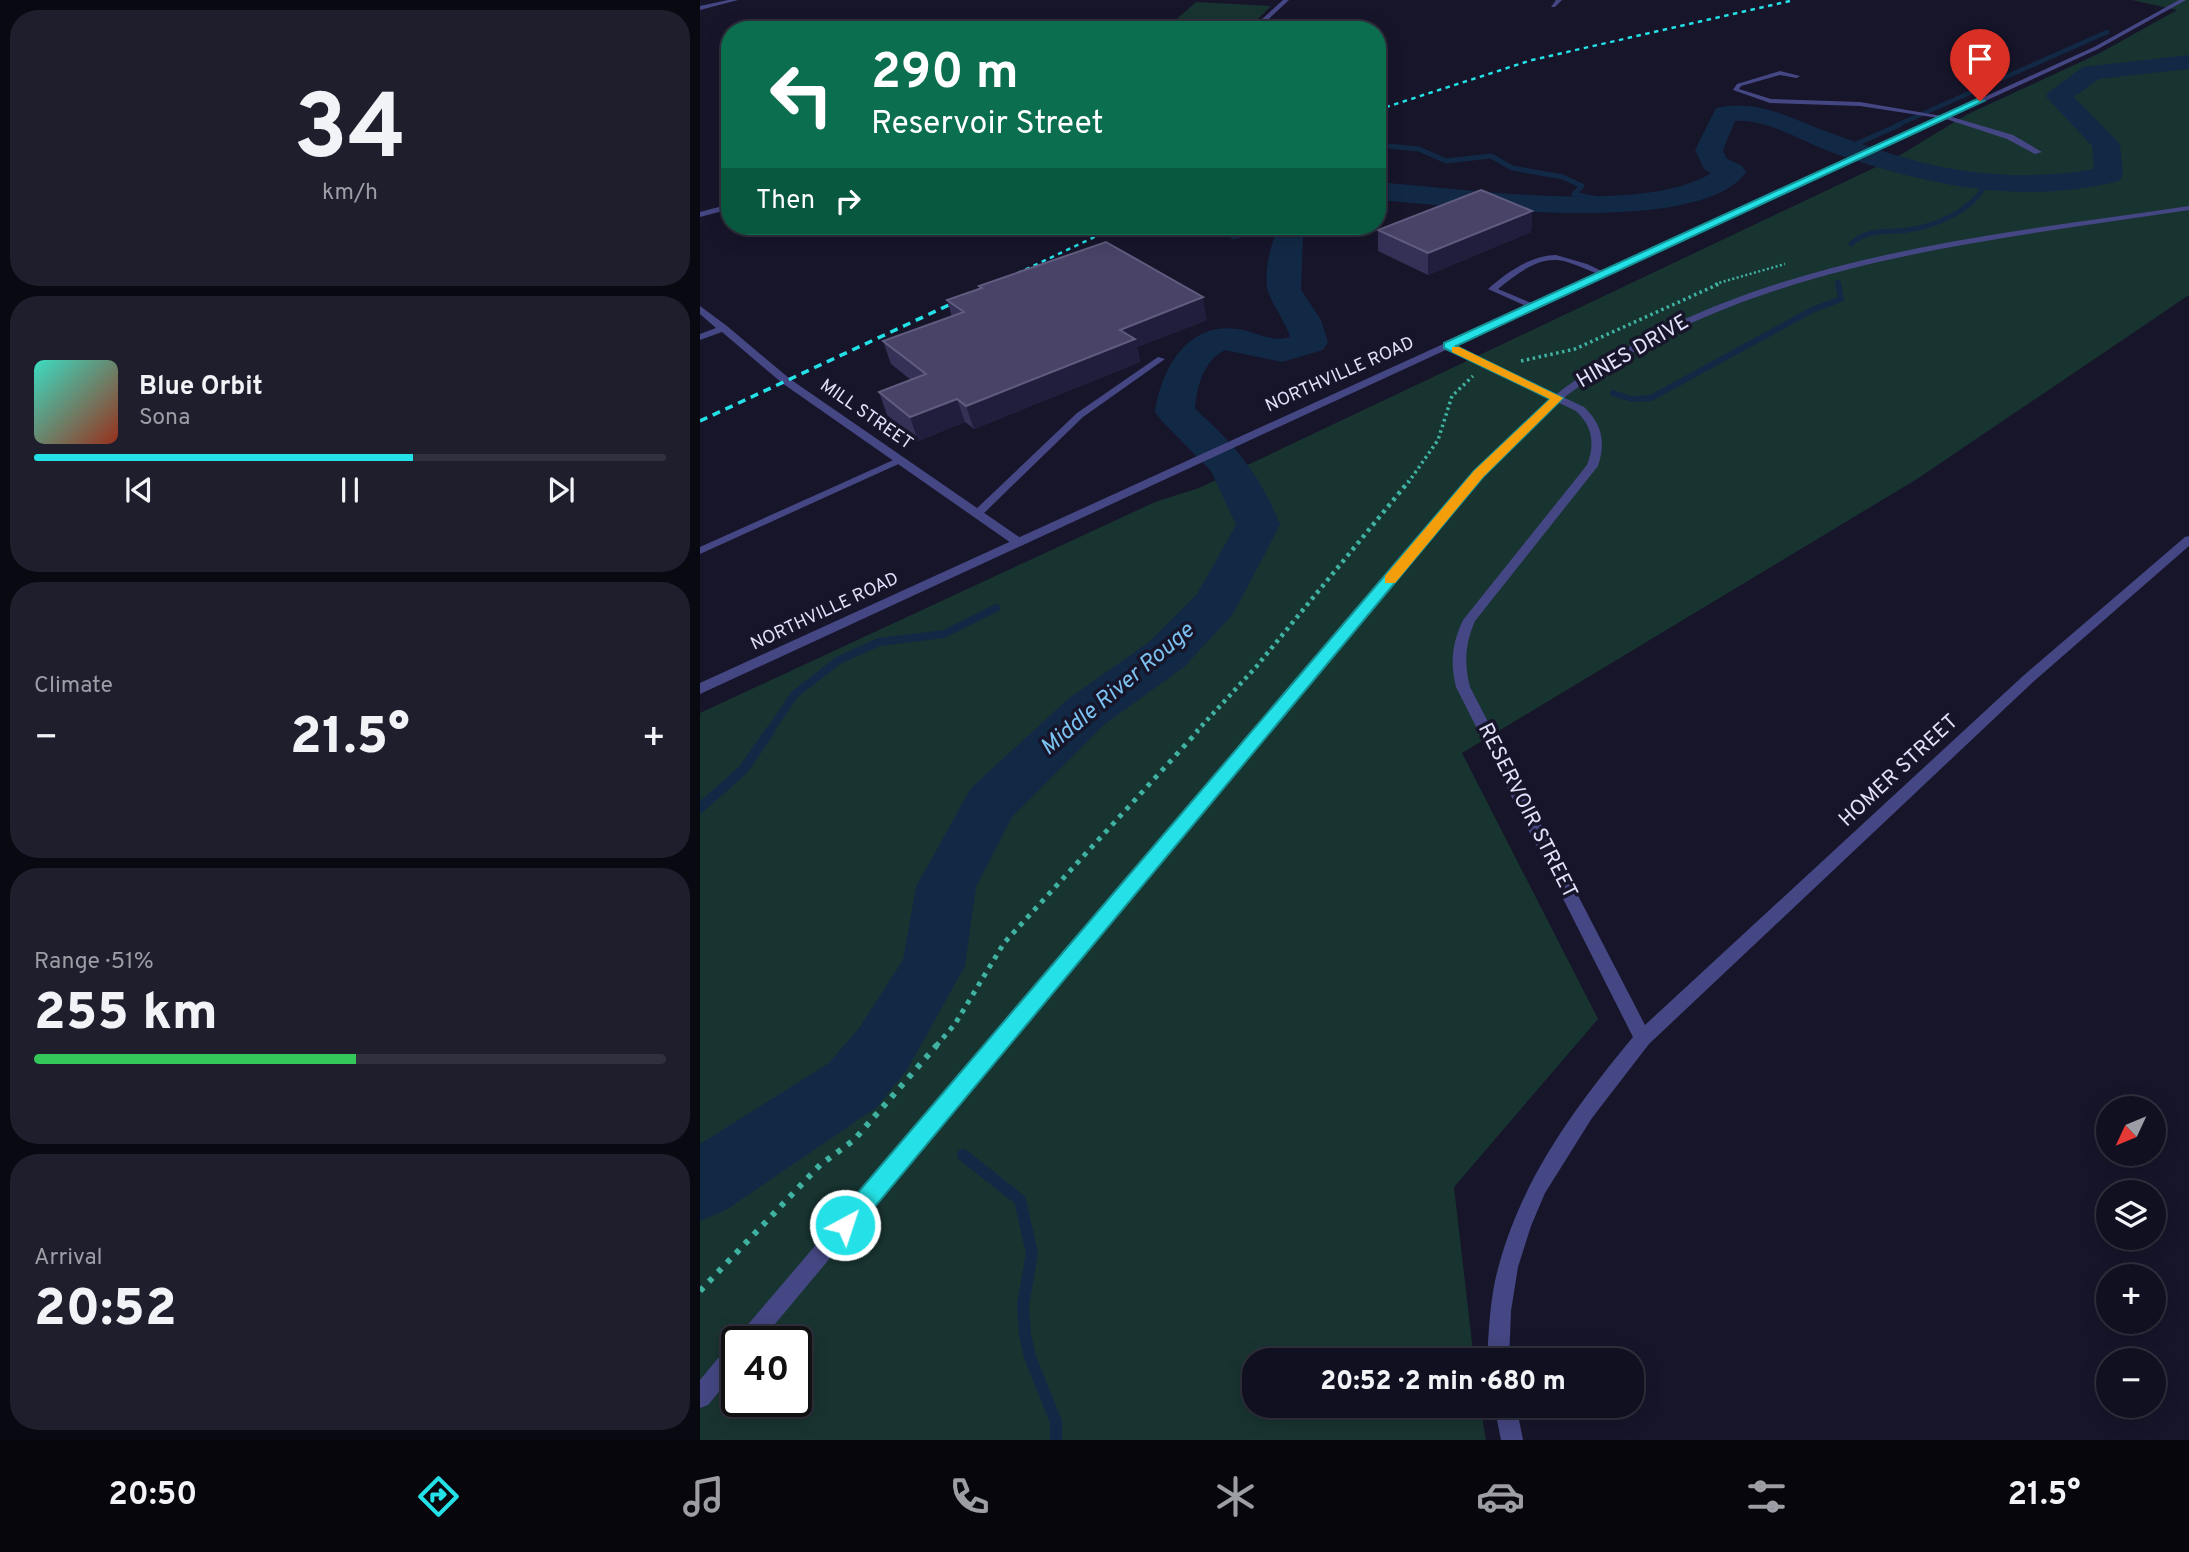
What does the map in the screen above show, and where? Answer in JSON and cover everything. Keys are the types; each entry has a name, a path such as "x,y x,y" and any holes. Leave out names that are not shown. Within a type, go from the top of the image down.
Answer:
{"street":[{"path":"700,8 735,0"},
{"path":"1263,21 1286,0"},
{"path":"1553,6 1559,0"},
{"name":"NORTHVILLE ROAD","path":"700,689 2096,48 2183,0"},
{"path":"1945,117 2010,137 2038,152"},
{"name":"HINES DRIVE","path":"760,1326 1479,474 1557,398 1614,359 1676,326 1741,298 1802,277 1910,252 2189,208"},
{"path":"700,215 721,209"},
{"name":"MILL STREET","path":"700,309 786,381 1018,542"},
{"path":"700,337 724,328"},
{"name":"RESERVOIR STREET","path":"1448,346 1580,409 1593,421 1598,436 1598,454 1592,466 1469,620 1460,638 1459,672 1463,687 1643,1038"},
{"name":"HOMER STREET","path":"1643,1038 2028,679 2189,540"},
{"path":"1499,1348 1502,1292 1518,1227 1533,1192 1605,1084 1643,1038"},
{"path":"700,1397 721,1372"},
{"path":"1508,1418 1512,1440"}],"lane":[{"path":"1797,76 1780,73 1739,85 1736,90 1770,101 1860,104 1945,117"},
{"path":"1533,307 1492,289 1542,256 1569,259 1604,274"},
{"path":"977,514 1080,415 1161,359"},
{"path":"700,551 900,460"}],"green space":[{"path":"2132,0 2189,0 2189,295 1917,479 1462,753 1598,1019 1454,1187 1473,1348 1242,1348 1242,1418 1482,1418 1486,1440 700,1440 700,713 1155,502 1199,488 1897,157 1966,115 2100,53 2177,10"},
{"path":"1196,2 1271,6 1256,21 1175,21"}],"building":[{"path":"1481,190 1532,211 1428,253 1386,234 1386,227"},
{"path":"1106,242 1203,297 1120,330 1135,339 966,406 957,399 910,417 879,392 926,374 883,341 964,312 947,300 982,288 979,286"}],"waterway":[{"path":"1895,126 2107,32"},
{"name":"Middle River Rouge","path":"1386,192 1501,203 1545,204 1637,201 1678,195 1711,186 1732,172 1714,163 1709,150 1725,114 1740,113 1780,121 1867,155 1935,174 2002,184 2072,182 2109,175 2106,144 2059,96 2092,72 2189,62"},
{"path":"1847,148 1899,125"},
{"path":"1386,146 1419,149 1446,161 1491,156 1512,168 1563,177 1582,186 1574,194 1615,203"},
{"path":"1851,244 1871,233 1908,230 1942,220 1973,201 1986,183"},
{"path":"1233,237 1239,235"},
{"name":"Middle River Rouge","path":"700,1185 853,1085 883,1049 933,966 946,887 991,803 1086,712 1167,654 1216,603 1258,525 1235,475 1215,450 1175,412 1176,400 1189,364 1205,346 1216,341 1235,339 1278,351 1310,342 1303,320 1284,290 1289,235"},
{"path":"1613,393 1631,399 1651,398 1812,310 1841,299 1838,283"},
{"path":"769,732 795,694 839,660 879,642 944,634 996,608"},
{"path":"700,808 743,770 770,731"},
{"path":"963,1155 1020,1200 1032,1253 1023,1305 1025,1335 1030,1357 1056,1422 1056,1440"}],"railway":[{"path":"1386,107 1532,60 1794,0"},
{"path":"1001,281 1099,235"},
{"path":"700,421 966,297"}],"slow traffic":[{"path":"1390,580 1479,474 1523,428 1557,398 1455,349"}],"route":[{"path":"845,1225 1479,474 1523,428 1557,398 1448,346 1980,101"}]}
